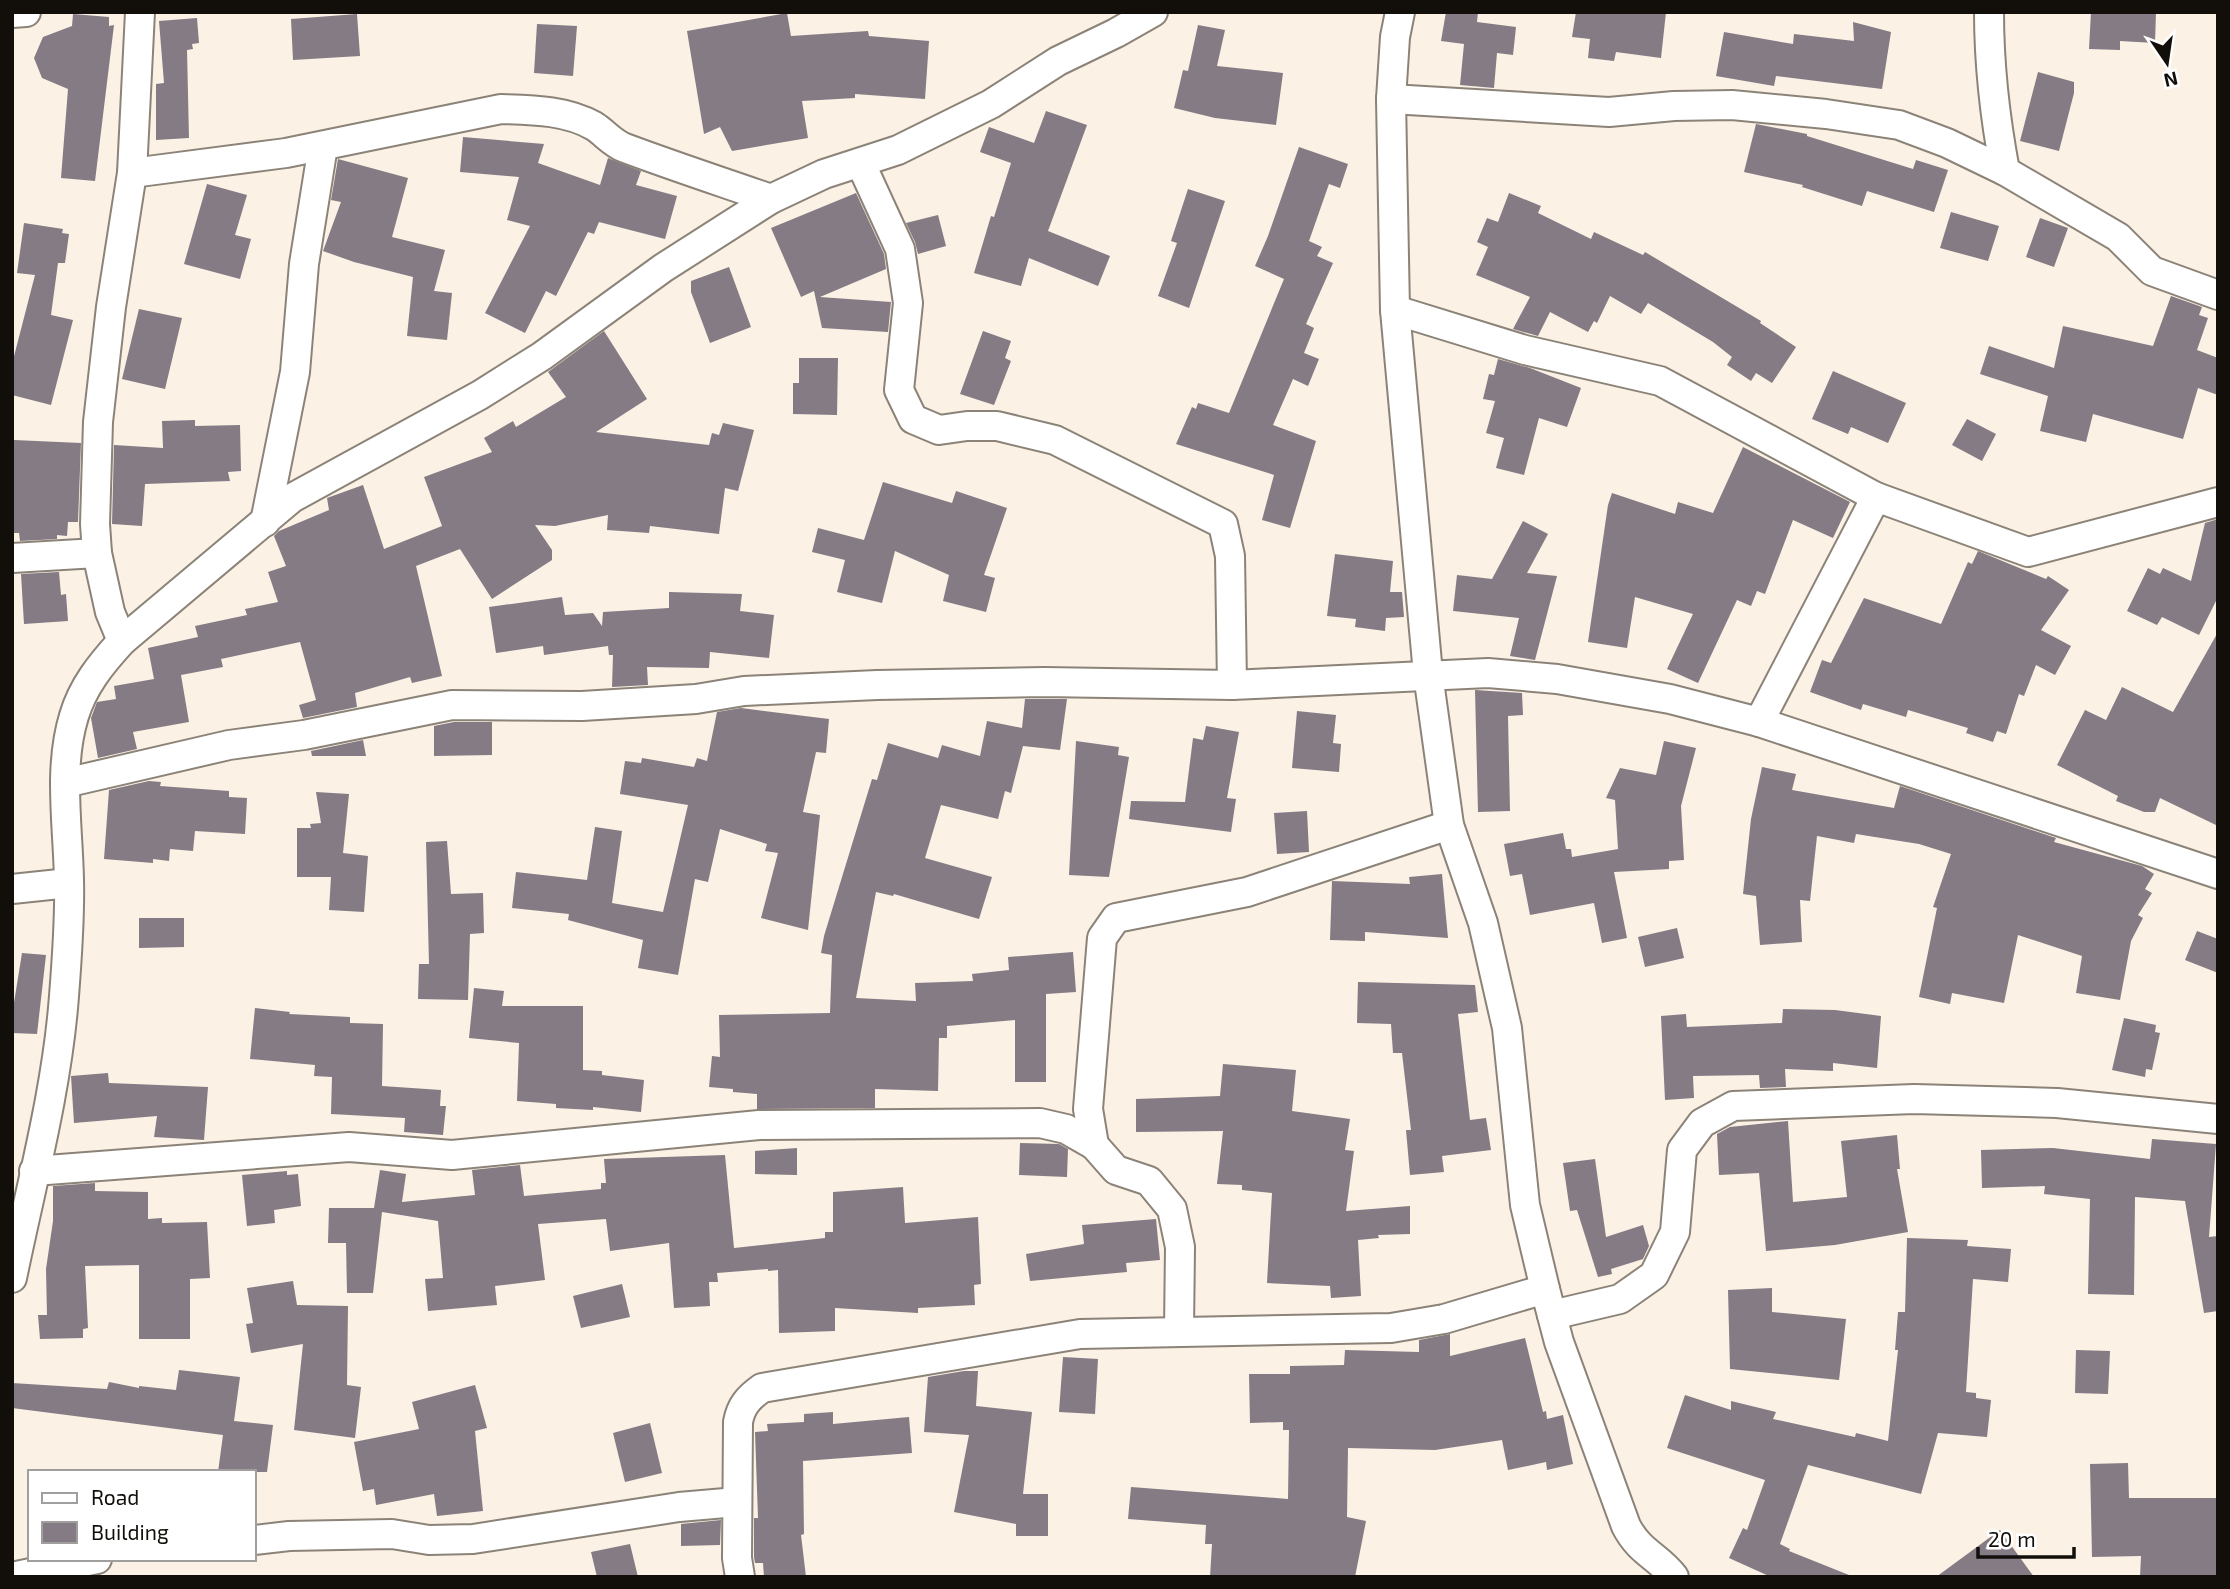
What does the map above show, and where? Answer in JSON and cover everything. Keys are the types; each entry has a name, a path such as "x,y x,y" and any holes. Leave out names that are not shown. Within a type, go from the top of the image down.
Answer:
{"street":[{"path":"12,13 26,12"},
{"path":"122,641 110,612 97,553 95,524 98,422 111,307 132,173 140,12"},
{"path":"12,1278 50,1094 64,999 69,883 65,783 67,746 84,688 122,641 292,498 480,395 542,356 663,268 771,199 824,174 862,164 898,150 991,104 1058,61 1153,12"},
{"path":"1400,12 1395,37 1391,99 1395,310 1428,674 1450,825 1483,923 1507,1027 1525,1205 1559,1342 1633,1541 1674,1577"},
{"path":"1989,12 1989,65 2005,171"},
{"path":"1391,99 1609,112 1674,106 1732,105 1826,114 1899,125 1947,143 2005,171 2118,237 2152,271 2218,295"},
{"path":"132,173 286,153 501,109 533,110 564,114 594,126 617,145 771,199"},
{"path":"265,522 295,372 304,264 323,146"},
{"path":"862,164 900,249 908,303 899,390 913,418 939,430 997,426 1055,440 1223,524 1230,556 1232,685"},
{"path":"1395,310 1525,349 1660,381 1876,497 2028,552 2218,502"},
{"path":"1759,722 1876,497"},
{"path":"12,558 97,553"},
{"path":"65,783 229,745 304,735 452,705 582,706 696,699 744,691 877,685 1044,682 1232,685 1488,673 1557,679 1670,699 1759,722 2218,874"},
{"path":"1094,1145 1088,1109 1102,938 1116,918 1247,892 1450,825"},
{"path":"12,889 69,883"},
{"path":"740,1577 737,1558 738,1422 740,1409 749,1397 762,1388 1080,1334 1391,1328 1549,1302 1620,1299 1654,1275 1675,1232 1682,1150 1702,1122 1733,1106 1914,1099 2057,1103 2218,1119"},
{"path":"34,1171 349,1147 452,1155 759,1125 1040,1124 1066,1129 1094,1145 1116,1170 1149,1181 1172,1209 1180,1247 1179,1330"},
{"path":"256,1540 289,1536 392,1534 429,1540 473,1539 665,1509 737,1502"},
{"path":"12,1577 88,1561"}],"building":[{"path":"1446,12 1478,12 1477,22 1516,27 1513,55 1497,53 1494,88 1460,85 1464,44 1441,41"},
{"path":"1576,12 1666,12 1661,58 1616,52 1614,61 1588,58 1590,39 1572,37"},
{"path":"2091,12 2156,12 2155,43 2120,41 2120,50 2089,49"},
{"path":"787,13 791,36 868,31 869,36 929,41 925,99 855,94 855,98 802,101 808,138 732,151 720,127 704,134 687,31"},
{"path":"73,14 109,17 109,26 114,25 95,181 61,178 68,89 42,78 34,58 43,37 72,26"},
{"path":"357,14 360,56 293,60 291,19"},
{"path":"197,18 199,43 192,44 193,49 187,50 189,138 156,140 156,84 164,83 159,21"},
{"path":"1853,22 1891,32 1882,89 1776,76 1774,86 1716,76 1724,32 1793,44 1794,34 1854,41"},
{"path":"537,24 577,26 573,76 534,73"},
{"path":"1198,25 1225,30 1217,66 1283,73 1276,125 1215,118 1174,108 1183,70 1188,71"},
{"path":"2038,72 2074,82 2074,93 2059,151 2020,141"},
{"path":"1046,111 1087,125 1048,231 1110,256 1098,286 1029,258 1021,286 974,273 1011,163 980,152 989,127 1034,143"},
{"path":"1756,124 1807,134 1913,169 1916,160 1948,170 1934,212 1867,191 1862,206 1802,187 1803,185 1744,172"},
{"path":"463,137 544,144 538,163 600,185 608,158 641,171 636,185 677,196 665,239 599,222 594,234 588,232 556,296 546,291 525,333 485,313 530,226 507,220 519,177 460,172"},
{"path":"1299,147 1348,164 1340,188 1329,184 1309,241 1322,247 1317,256 1333,263 1306,324 1314,328 1304,353 1319,359 1308,386 1293,379 1273,425 1316,441 1290,528 1262,520 1274,475 1176,444 1192,407 1196,409 1198,403 1229,413 1284,279 1255,266"},
{"path":"338,159 408,178 392,237 445,250 434,291 452,293 447,340 407,336 413,277 323,251 341,202 331,200"},
{"path":"207,184 247,195 235,235 251,239 240,279 184,264"},
{"path":"1188,189 1225,201 1189,308 1158,296 1177,243 1171,241"},
{"path":"856,193 884,254 886,269 820,297 891,302 888,332 822,328 814,291 801,297 771,228"},
{"path":"1509,193 1541,206 1538,213 1591,239 1594,232 1643,255 1645,252 1761,321 1760,323 1796,347 1772,383 1756,373 1751,381 1727,365 1732,357 1713,342 1648,303 1641,314 1610,296 1597,323 1594,321 1588,332 1550,312 1538,336 1513,329 1530,297 1476,275 1488,247 1477,242 1487,218 1498,222"},
{"path":"1951,212 1999,226 1988,261 1940,248"},
{"path":"938,215 946,246 918,254 906,223"},
{"path":"2040,218 2068,228 2054,267 2026,257"},
{"path":"24,223 63,229 62,233 69,234 65,263 58,263 51,315 73,320 51,405 12,395 12,364 35,275 17,273"},
{"path":"729,267 751,327 710,343 691,292 691,281"},
{"path":"2171,296 2202,307 2199,315 2208,318 2197,350 2218,358 2218,395 2198,388 2183,439 2093,414 2086,442 2040,431 2048,396 1980,374 1989,346 2054,368 2063,326 2153,346"},
{"path":"139,309 182,318 165,389 122,379"},
{"path":"604,331 647,399 596,432 709,445 712,433 719,435 723,423 754,430 738,491 725,488 719,534 650,526 649,533 607,530 608,515 555,526 535,525 552,550 552,560 492,599 460,549 416,566 442,676 412,683 410,677 355,693 357,707 303,718 299,705 316,700 300,642 221,659 223,667 181,675 189,722 133,732 137,749 98,758 91,718 97,702 116,699 114,686 154,679 148,648 198,637 195,626 247,615 245,609 278,602 268,572 286,566 274,536 279,531 329,510 327,498 363,485 384,549 442,526 424,477 492,452 484,438 513,421 516,427 566,397 548,372"},
{"path":"983,331 1011,341 1005,358 1011,361 994,405 960,394"},
{"path":"799,358 838,358 837,415 793,414 793,383 799,383"},
{"path":"1498,359 1581,388 1567,427 1539,418 1524,475 1496,468 1504,438 1486,433 1495,401 1483,399 1489,374 1494,375"},
{"path":"1833,371 1906,403 1888,443 1851,427 1848,434 1812,419"},
{"path":"1967,419 1996,434 1982,461 1952,445"},
{"path":"195,420 195,426 240,425 241,471 228,472 230,481 145,484 142,526 112,524 114,445 163,448 162,421"},
{"path":"14,440 81,443 78,522 68,522 67,536 20,541 19,533 12,533"},
{"path":"1743,447 1850,502 1833,538 1793,520 1765,594 1757,591 1751,606 1737,600 1698,683 1667,669 1693,614 1635,597 1627,648 1588,642 1612,493 1675,514 1678,502 1713,513"},
{"path":"883,482 952,503 956,491 1007,508 984,575 995,578 986,612 943,601 949,575 895,551 882,603 837,592 845,560 812,552 818,528 864,540"},
{"path":"2218,519 2218,597 2199,635 2162,617 2157,625 2127,611 2148,568 2160,574 2163,568 2191,581 2205,523"},
{"path":"1523,521 1548,534 1527,573 1557,576 1535,660 1510,656 1519,618 1453,611 1457,575 1492,579"},
{"path":"1978,551 2046,579 2048,576 2069,590 2041,630 2071,646 2055,675 2036,665 2024,696 2019,694 2006,734 1997,731 1993,742 1966,733 1968,728 1908,710 1906,717 1863,704 1861,710 1810,692 1822,660 1831,663 1864,598 1941,624 1968,562 1972,564"},
{"path":"1335,554 1393,561 1390,592 1402,592 1404,617 1386,618 1385,631 1355,627 1356,619 1327,616"},
{"path":"59,572 61,595 66,594 68,621 24,624 21,574"},
{"path":"669,592 742,594 740,611 774,615 769,658 710,652 709,668 647,667 648,685 612,687 613,655 609,655 608,646 544,655 543,646 496,653 489,607 562,597 565,615 593,613 602,626 603,612 669,608"},
{"path":"2218,632 2218,826 2160,798 2155,812 2144,812 2116,801 2118,796 2057,765 2085,710 2106,720 2122,687 2173,712"},
{"path":"1475,690 1522,693 1523,715 1508,716 1510,811 1478,812"},
{"path":"1025,699 1067,699 1060,750 1023,746 1011,793 1005,791 998,819 941,805 925,858 992,877 979,919 894,894 876,892 856,998 916,1001 915,983 973,981 972,974 1009,970 1008,957 1073,952 1076,992 1046,994 1046,1082 1015,1082 1015,1020 947,1026 947,1038 939,1038 938,1091 875,1089 875,1108 757,1109 757,1094 709,1087 712,1056 720,1057 719,1015 830,1013 832,955 821,953 824,936 872,779 877,780 888,743 938,758 942,745 980,756 987,721 1022,728"},
{"path":"741,708 829,719 826,753 816,752 803,812 820,815 808,930 761,918 778,853 765,851 767,844 720,829 708,882 695,879 678,975 638,968 643,940 568,920 569,914 512,908 516,872 587,880 595,827 622,831 612,903 663,912 688,805 620,794 625,761 641,763 642,758 694,767 697,758 707,761 717,712"},
{"path":"1297,711 1336,715 1333,743 1341,744 1339,772 1292,768"},
{"path":"454,722 492,722 492,755 434,756 434,726"},
{"path":"1206,726 1239,732 1227,798 1236,799 1231,832 1129,819 1131,801 1185,802 1193,738 1203,740"},
{"path":"363,740 366,756 312,756 311,751"},
{"path":"1076,741 1119,747 1118,755 1129,757 1109,877 1069,875"},
{"path":"1664,741 1696,748 1681,806 1684,860 1669,861 1669,869 1614,872 1627,938 1602,943 1594,903 1530,915 1522,874 1510,876 1504,844 1563,833 1566,849 1571,849 1572,857 1618,849 1615,800 1606,798 1620,768 1656,775"},
{"path":"1762,767 1796,774 1792,790 1894,808 1900,786 2056,838 2054,842 2142,866 2154,874 2145,889 2152,893 2138,915 2143,918 2131,941 2120,1000 2076,993 2082,956 2018,935 2004,1003 1952,993 1950,1004 1919,997 1937,908 1933,907 1951,854 1919,844 1856,834 1854,843 1817,836 1810,901 1800,900 1802,942 1760,945 1756,896 1743,894 1751,819"},
{"path":"149,781 161,782 160,786 229,791 229,797 247,798 245,834 195,831 193,851 170,849 169,861 153,859 153,863 104,859 109,790"},
{"path":"316,792 349,794 343,853 368,856 364,912 329,910 331,877 297,877 297,828 311,828 310,824 321,823"},
{"path":"1307,811 1309,852 1277,854 1274,813"},
{"path":"447,841 451,894 483,893 484,933 470,934 468,1000 418,999 419,964 429,964 426,842"},
{"path":"1442,874 1448,938 1365,932 1365,941 1330,940 1332,881 1410,884 1409,877"},
{"path":"139,918 184,918 184,947 139,948"},
{"path":"1677,928 1684,958 1645,967 1638,937"},
{"path":"2197,931 2218,939 2218,973 2185,960"},
{"path":"22,953 46,955 37,1034 12,1033 12,1015"},
{"path":"1358,982 1475,985 1478,1012 1458,1014 1470,1120 1486,1118 1491,1150 1442,1156 1444,1172 1410,1175 1406,1130 1411,1130 1402,1053 1393,1053 1391,1024 1357,1023"},
{"path":"474,988 504,991 502,1006 583,1006 583,1070 644,1080 641,1112 593,1107 593,1110 556,1108 556,1104 517,1101 519,1043 469,1038"},
{"path":"255,1008 290,1012 289,1014 350,1017 350,1023 383,1024 382,1086 441,1090 440,1106 446,1106 443,1135 404,1132 405,1118 331,1114 332,1077 314,1076 315,1065 250,1059"},
{"path":"1783,1009 1835,1010 1881,1016 1877,1068 1833,1063 1833,1071 1785,1069 1786,1087 1760,1088 1759,1075 1693,1076 1694,1098 1665,1100 1661,1016 1686,1014 1687,1027 1782,1023"},
{"path":"2124,1018 2156,1025 2155,1032 2160,1033 2152,1070 2146,1069 2145,1077 2112,1070"},
{"path":"1223,1064 1296,1070 1292,1111 1350,1119 1345,1150 1354,1151 1346,1211 1410,1206 1410,1234 1378,1235 1379,1238 1358,1240 1361,1296 1331,1298 1330,1286 1267,1283 1272,1193 1242,1190 1242,1185 1217,1184 1223,1131 1136,1132 1136,1099 1220,1096"},
{"path":"108,1073 109,1083 208,1087 204,1140 154,1137 157,1116 74,1123 71,1076"},
{"path":"1788,1121 1793,1202 1847,1197 1841,1141 1897,1135 1900,1169 1897,1169 1908,1232 1835,1245 1766,1251 1759,1173 1719,1175 1717,1134 1730,1127"},
{"path":"2152,1139 2216,1144 2209,1237 2218,1236 2218,1311 2204,1313 2185,1201 2135,1197 2134,1295 2088,1294 2090,1199 2044,1194 2045,1186 1982,1188 1981,1150 2053,1148 2150,1159"},
{"path":"1020,1143 1059,1144 1068,1149 1067,1177 1019,1175"},
{"path":"797,1148 797,1175 755,1174 755,1151"},
{"path":"725,1155 734,1248 825,1238 825,1232 833,1232 833,1192 903,1187 905,1223 978,1217 981,1284 974,1285 975,1305 918,1308 918,1313 835,1308 835,1331 779,1333 778,1270 717,1273 718,1282 709,1282 710,1306 674,1308 669,1243 610,1251 606,1219 538,1224 545,1280 495,1286 497,1305 428,1311 425,1279 443,1278 438,1221 382,1212 373,1293 347,1293 346,1243 328,1243 329,1208 374,1208 380,1170 406,1174 402,1202 475,1195 472,1170 520,1165 524,1196 601,1189 601,1183 606,1183 604,1159"},
{"path":"1595,1159 1606,1237 1643,1225 1649,1246 1643,1259 1611,1269 1612,1274 1598,1277 1577,1210 1570,1211 1563,1163"},
{"path":"287,1171 287,1175 298,1174 301,1206 274,1210 275,1223 247,1226 242,1175"},
{"path":"95,1183 95,1191 148,1192 148,1219 162,1218 162,1223 207,1222 210,1278 190,1279 190,1339 139,1339 139,1265 85,1266 88,1328 83,1329 83,1338 40,1339 38,1315 47,1315 46,1269 53,1221 53,1186"},
{"path":"1156,1219 1160,1260 1126,1263 1127,1272 1030,1281 1026,1254 1084,1244 1082,1225"},
{"path":"1907,1238 1968,1240 1967,1246 2011,1249 2008,1282 1973,1279 1966,1392 1976,1393 1976,1398 1991,1400 1987,1437 1938,1433 1921,1494 1808,1465 1780,1544 1790,1549 1789,1551 1849,1577 1771,1577 1729,1558 1743,1528 1747,1530 1765,1480 1667,1448 1685,1395 1731,1410 1731,1401 1776,1412 1773,1419 1855,1437 1856,1433 1888,1441 1898,1350 1895,1350 1898,1312 1905,1312"},
{"path":"293,1281 297,1305 348,1306 347,1385 361,1387 355,1438 294,1430 303,1344 251,1353 246,1324 253,1323 247,1288"},
{"path":"622,1284 630,1317 581,1328 573,1296"},
{"path":"1772,1288 1772,1312 1846,1319 1839,1380 1730,1369 1728,1290"},
{"path":"1450,1334 1450,1356 1525,1338 1543,1412 1546,1411 1547,1419 1563,1415 1573,1464 1547,1470 1546,1462 1508,1470 1502,1440 1435,1450 1348,1448 1347,1517 1366,1521 1355,1577 1210,1577 1212,1544 1205,1544 1206,1525 1128,1519 1131,1487 1288,1499 1289,1430 1283,1430 1283,1422 1250,1423 1249,1374 1290,1374 1290,1366 1344,1365 1345,1350 1419,1352 1419,1340"},
{"path":"2076,1350 2110,1351 2108,1394 2075,1393"},
{"path":"1063,1357 1098,1359 1095,1414 1059,1412"},
{"path":"179,1370 240,1377 234,1421 273,1425 267,1472 218,1470 223,1435 12,1408 12,1383 107,1389 109,1382 139,1388 176,1390"},
{"path":"978,1371 976,1406 1032,1412 1023,1494 1048,1494 1048,1536 1016,1536 1016,1524 954,1512 969,1435 924,1432 928,1377"},
{"path":"475,1385 487,1428 475,1431 483,1511 437,1516 434,1494 376,1505 374,1489 363,1491 354,1442 419,1429 412,1402"},
{"path":"833,1412 833,1424 909,1417 912,1453 803,1461 804,1534 801,1535 806,1577 764,1577 763,1563 755,1563 754,1557 754,1518 758,1518 755,1432 768,1431 767,1424 804,1422 804,1414"},
{"path":"650,1423 662,1473 625,1482 613,1433"},
{"path":"2128,1463 2129,1498 2218,1498 2218,1577 2140,1577 2141,1556 2092,1557 2090,1464"},
{"path":"721,1520 720,1545 681,1546 681,1524"},
{"path":"2000,1530 2034,1577 1936,1577"},
{"path":"630,1544 638,1577 597,1577 591,1552"}]}
